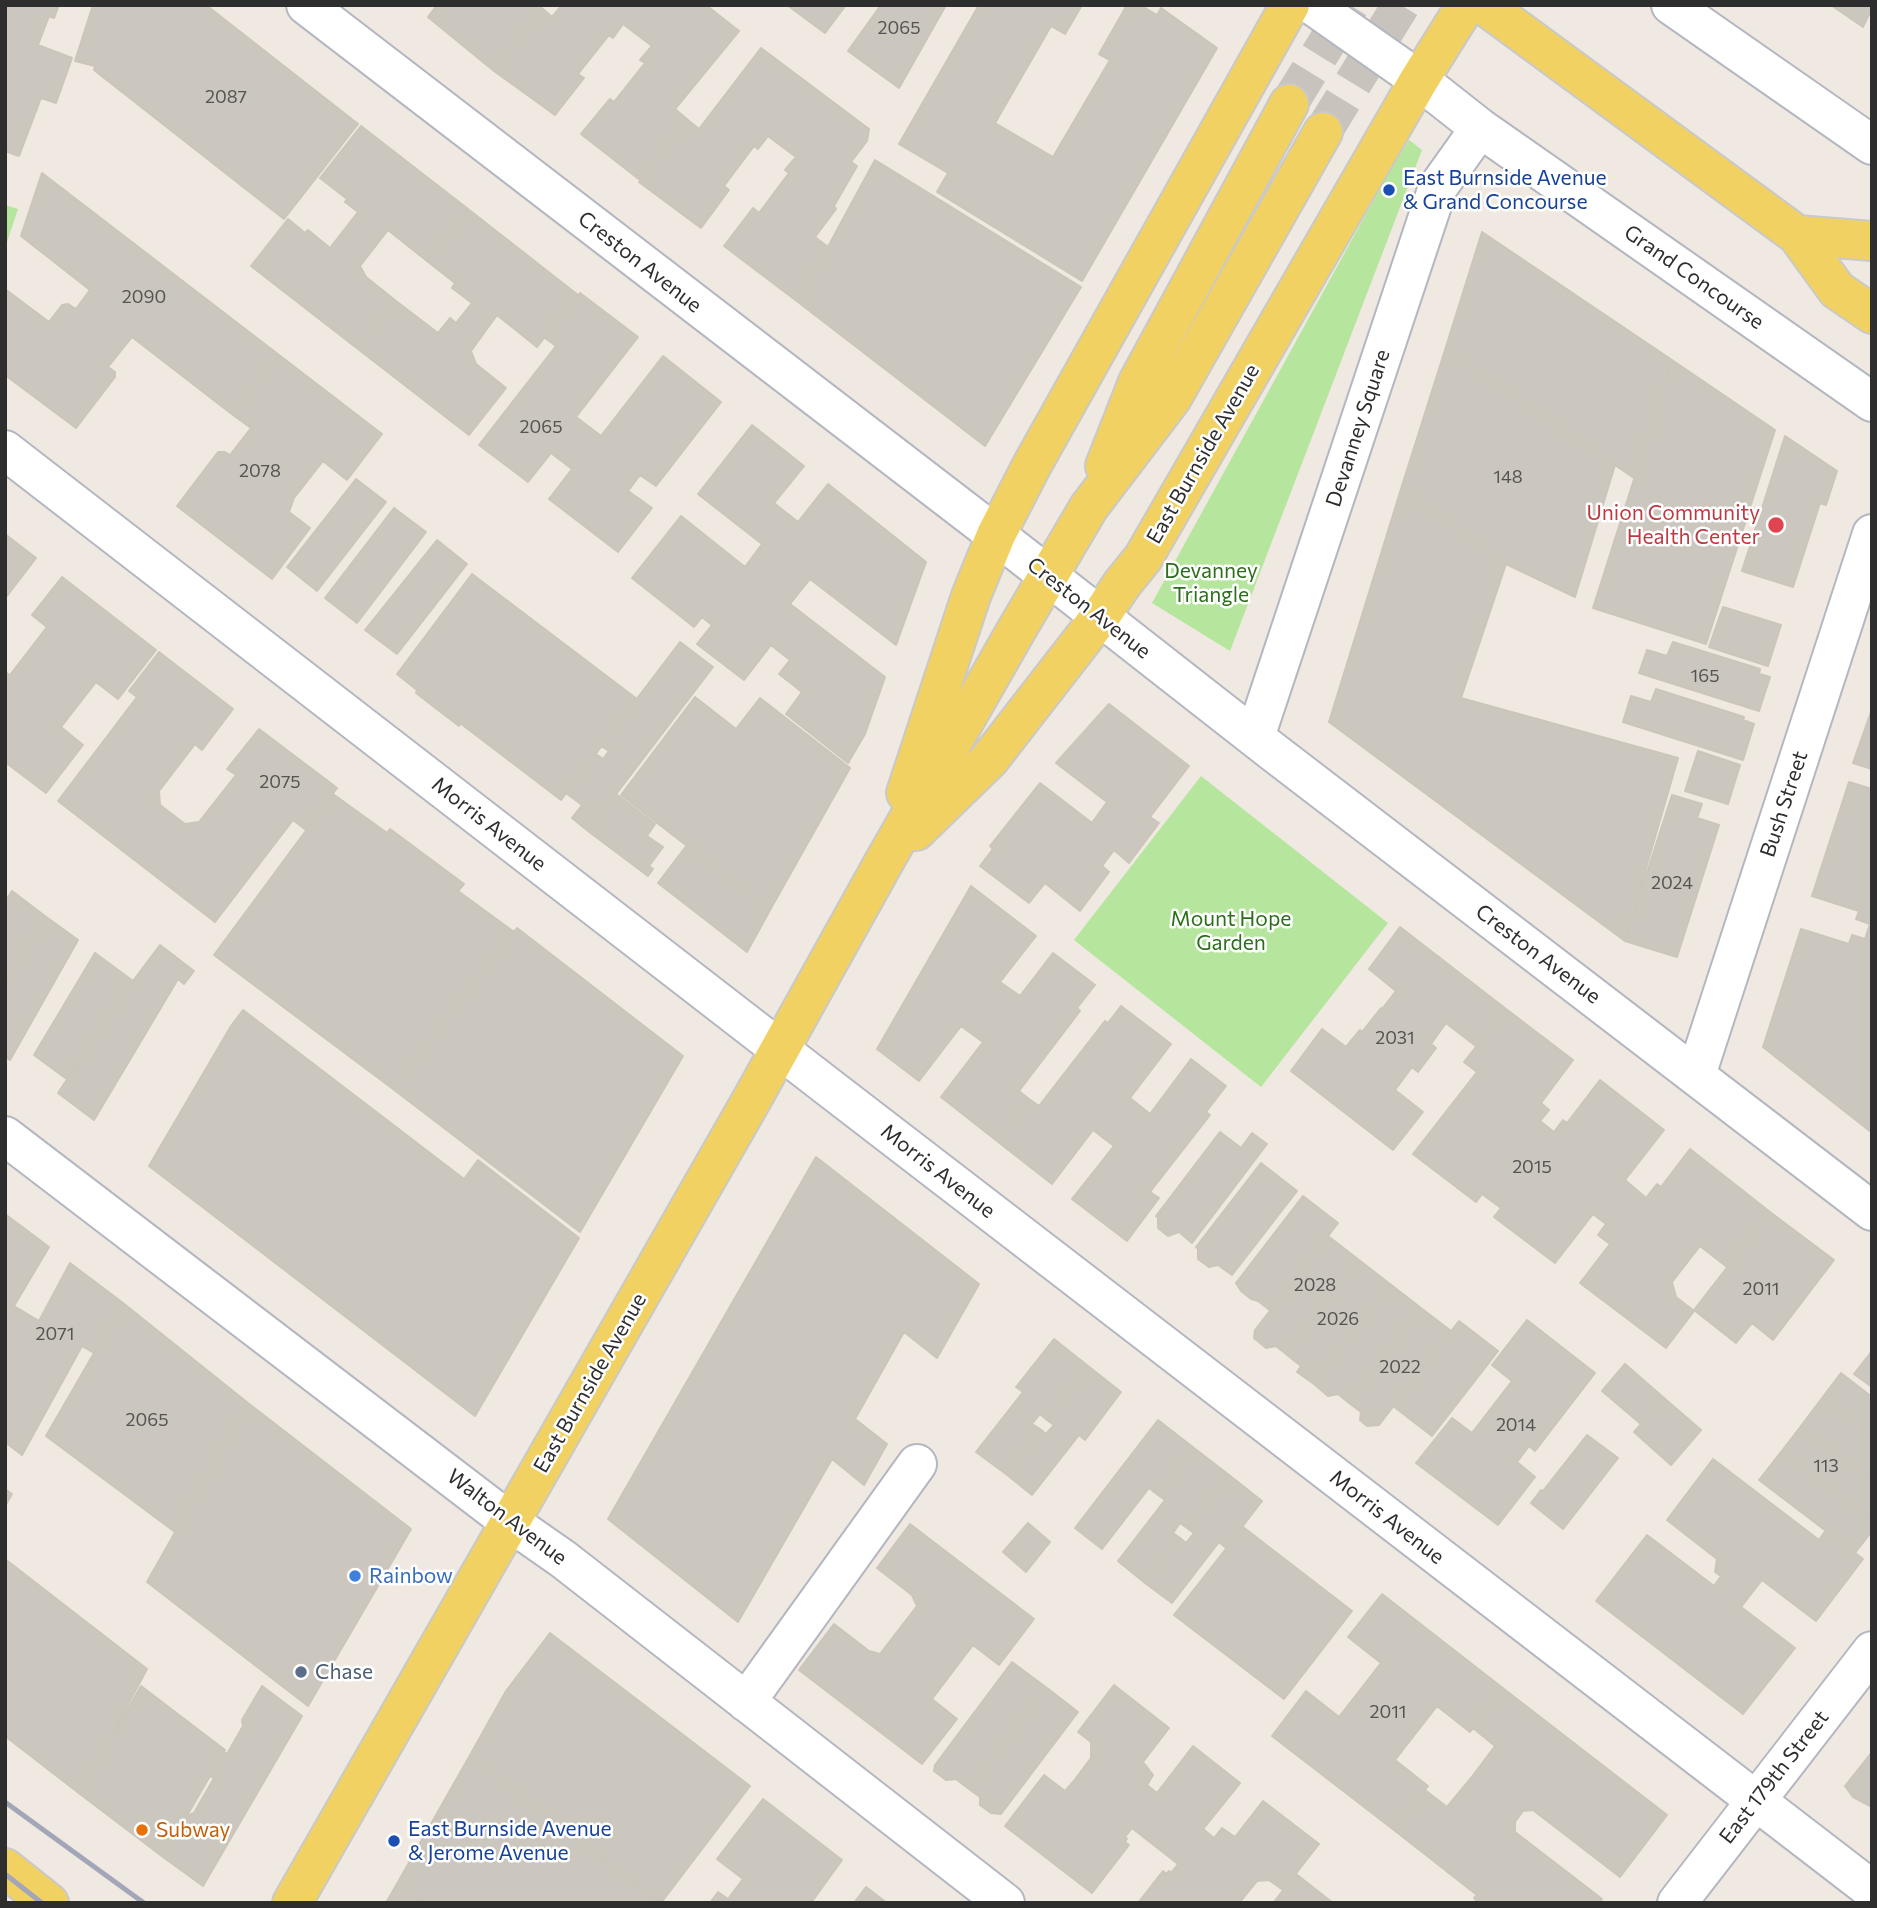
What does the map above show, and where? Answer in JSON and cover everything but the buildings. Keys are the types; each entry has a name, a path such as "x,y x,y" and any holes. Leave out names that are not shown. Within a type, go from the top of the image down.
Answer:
{"main road":[{"name":"East Burnside Avenue","path":"884,862 923,736 971,596 996,535 1032,465 1290,5"},
{"name":"East Burnside Avenue","path":"884,862 989,761 1143,558 1419,80 1466,5"},
{"path":"1484,5 1797,235 1837,290 1872,314"},
{"name":"East Burnside Avenue","path":"1089,507 1138,382 1289,104"},
{"name":"East Burnside Avenue","path":"292,1903 1048,576 1089,507 1172,398 1322,132"},
{"path":"1797,235 1869,243"}],"street":[{"name":"Creston Avenue","path":"306,5 1872,1210"},
{"name":"Grand Concourse","path":"1312,5 1419,80 1480,128 1872,402"},
{"path":"1671,5 1872,145"},
{"name":"Devanney Square","path":"1255,737 1438,187 1480,128"},
{"name":"Morris Avenue","path":"5,450 1872,1891"},
{"name":"Bush Street","path":"1696,1075 1872,534"},
{"name":"Walton Avenue","path":"5,1136 510,1522 563,1559 1005,1903"},
{"path":"746,1702 917,1464"},
{"name":"East 179th Street","path":"1677,1903 1872,1651"}],"green space":[{"name":"Devanney Triangle","path":"1409,140 1422,150 1230,651 1152,603"},
{"path":"5,205 18,209 5,248"},
{"name":"Mount Hope Garden","path":"1201,776 1388,923 1261,1087 1074,940"}],"tunnel":[{"path":"1289,104 1350,5"},
{"path":"1323,132 1401,5"}],"railway":[{"path":"5,1802 144,1903"},
{"path":"5,1874 42,1903"}],"place":[{"name":"East Burnside Avenue & Grand Concourse","path":"1389,190"},
{"name":"Union Community Health Center","path":"1776,525"},
{"name":"Rainbow","path":"355,1576"},
{"name":"Chase","path":"301,1672"},
{"name":"Subway","path":"142,1830"},
{"name":"East Burnside Avenue & Jerome Avenue","path":"394,1841"}]}
